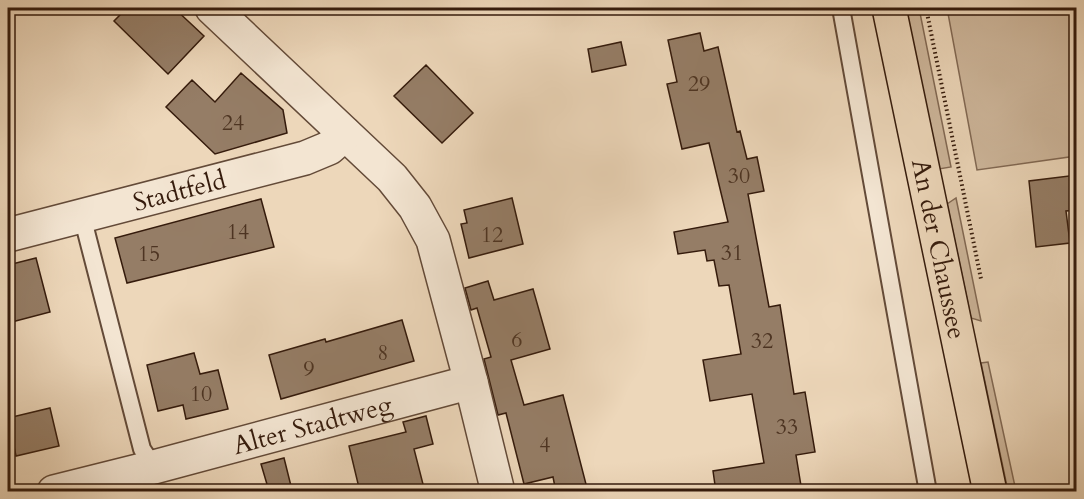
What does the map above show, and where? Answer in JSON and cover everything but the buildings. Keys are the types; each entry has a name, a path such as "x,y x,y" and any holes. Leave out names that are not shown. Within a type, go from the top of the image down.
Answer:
{"main road":[{"name":"An der Chaussee","path":"889,8 990,492"}],"street":[{"path":"212,8 393,178 415,207 433,240 498,492"},
{"name":"Stadtfeld","path":"8,235 305,158 329,148 345,134"},
{"name":"Alter Stadtweg","path":"54,492 157,479 471,382"}],"lane":[{"path":"841,8 928,492"},
{"path":"82,216 142,449 157,479"}],"path":[{"path":"926,8 982,284"}],"shaded area":[{"path":"905,8 919,8 951,167 939,169"},
{"path":"947,8 1076,8 1076,156 977,170"},
{"path":"956,198 981,321 971,318 947,204"},
{"path":"988,362 1016,491 1008,491 981,363"}]}
